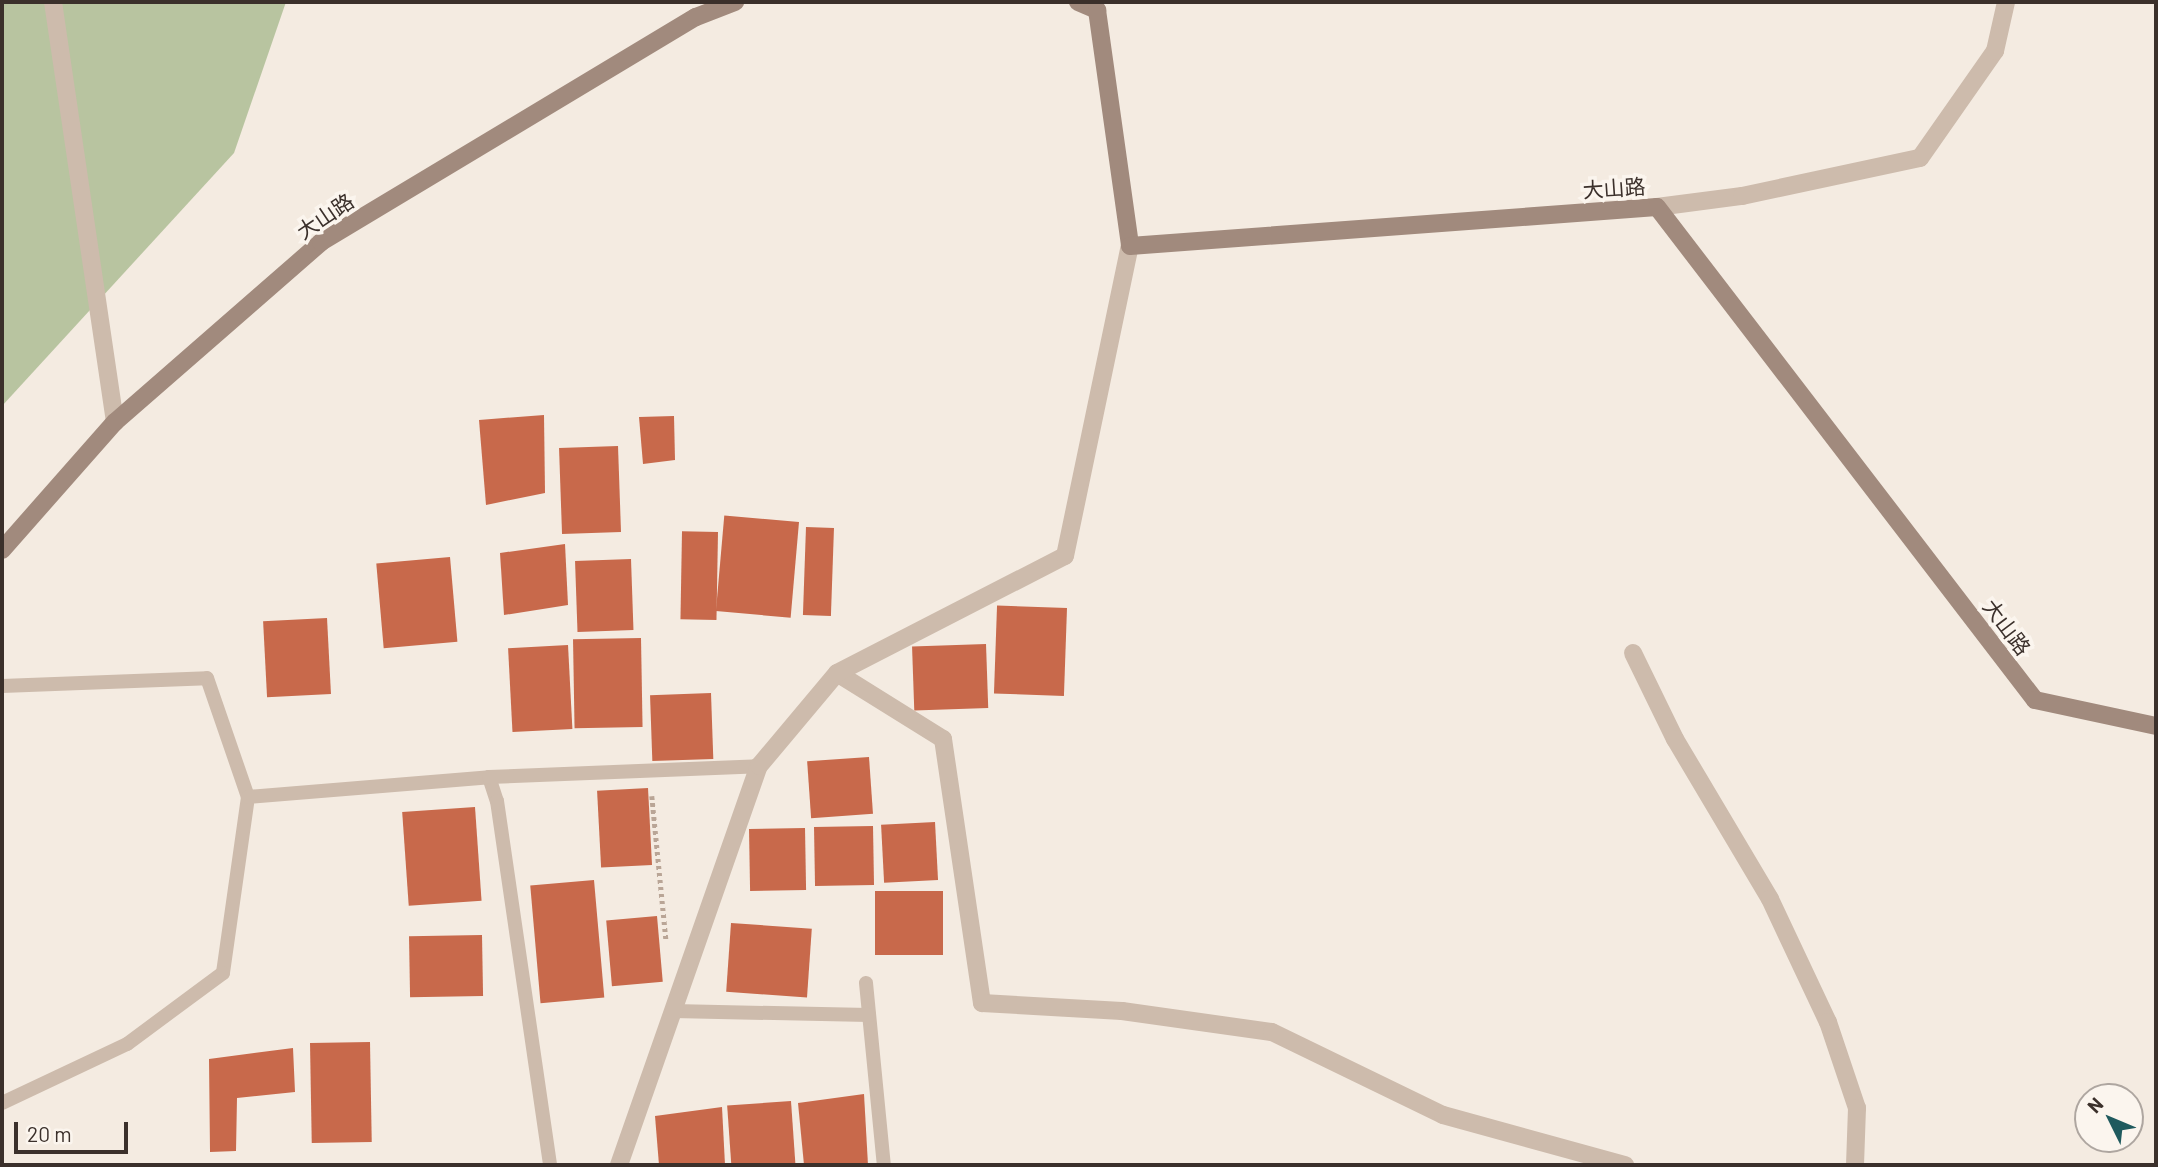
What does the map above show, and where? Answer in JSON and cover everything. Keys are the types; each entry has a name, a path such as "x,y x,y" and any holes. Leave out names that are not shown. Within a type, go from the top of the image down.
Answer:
{"street":[{"path":"53,2 115,422"},
{"name":"大山路","path":"2,550 115,422 321,242 696,17 735,2"},
{"path":"619,1165 759,766 837,673 1065,556 1130,246 1097,10 1078,2"},
{"path":"1657,207 1742,196 1920,158 1995,51 2006,2"},
{"name":"大山路","path":"1130,246 1657,207 2035,700 2156,726"},
{"path":"1633,653 1675,739 1770,899 1828,1022 1857,1108 1854,1165"},
{"path":"837,673 943,738 982,1003 1122,1011 1272,1032 1443,1115 1625,1165"}],"lane":[{"path":"2,687 207,678 248,797 223,972 127,1044 2,1103"},
{"path":"248,797 489,777 759,766"},
{"path":"489,777 497,801 550,1165"},
{"path":"866,983 884,1165"},
{"path":"673,1011 869,1015"}],"path":[{"path":"649,771 667,944"}],"green space":[{"path":"2,2 286,2 234,153 2,406"}],"building":[{"path":"544,415 545,493 486,505 479,420"},
{"path":"674,416 675,460 643,464 639,417"},
{"path":"618,446 621,532 562,534 559,448"},
{"path":"724,515 799,522 791,618 716,611"},
{"path":"806,527 834,528 831,616 803,615"},
{"path":"682,531 718,532 716,620 680,619"},
{"path":"565,544 568,605 504,615 500,553"},
{"path":"450,557 457,642 384,648 376,563"},
{"path":"631,559 633,630 578,632 575,561"},
{"path":"997,606 1067,608 1064,696 994,694"},
{"path":"327,618 331,694 267,697 263,621"},
{"path":"641,638 643,727 575,728 573,639"},
{"path":"986,644 988,708 914,711 912,647"},
{"path":"568,645 572,729 512,732 508,648"},
{"path":"711,693 713,759 652,761 650,695"},
{"path":"869,757 873,814 811,818 807,761"},
{"path":"648,788 652,865 601,868 597,791"},
{"path":"475,807 482,901 409,906 402,812"},
{"path":"935,822 938,880 884,883 881,825"},
{"path":"873,826 874,885 815,886 814,827"},
{"path":"805,828 806,890 750,891 749,829"},
{"path":"594,880 604,998 541,1003 530,886"},
{"path":"875,891 943,891 943,955 875,955"},
{"path":"657,916 663,982 612,986 606,920"},
{"path":"731,923 812,929 807,997 726,992"},
{"path":"482,935 483,996 410,997 409,936"},
{"path":"370,1042 372,1142 312,1143 310,1043"},
{"path":"293,1048 295,1092 237,1098 236,1151 210,1152 209,1059"},
{"path":"864,1094 868,1165 804,1165 798,1103"},
{"path":"791,1101 795,1165 731,1165 727,1105"},
{"path":"722,1107 725,1165 659,1165 655,1116"}]}
